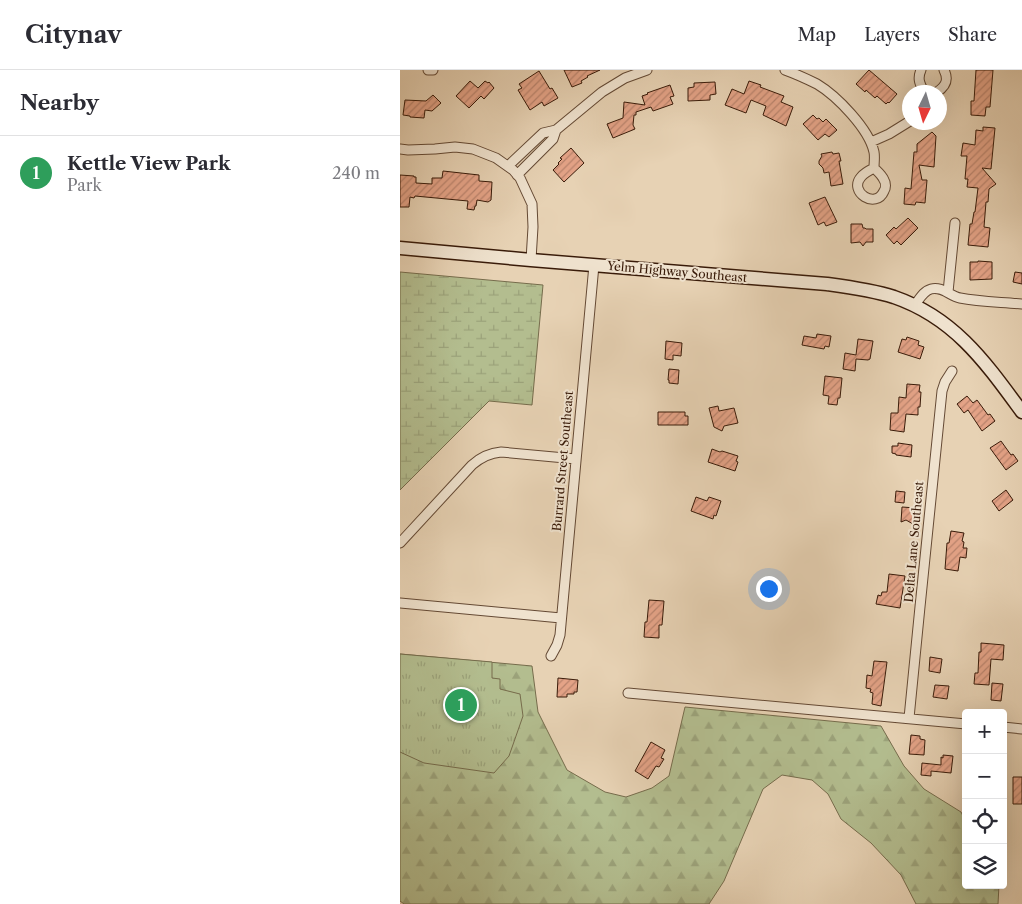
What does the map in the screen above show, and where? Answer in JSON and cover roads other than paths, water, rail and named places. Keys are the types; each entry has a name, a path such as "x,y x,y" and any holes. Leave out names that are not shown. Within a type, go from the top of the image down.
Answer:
{"main road":[{"name":"Yelm Highway Southeast","path":"400,248 827,284 868,290 894,297 929,313 960,336 980,357 1022,412"}],"street":[{"path":"428,70 433,70"},
{"path":"508,166 543,133 556,130 623,74 647,70"},
{"path":"786,70 818,85 835,98 854,117 871,142 874,152 874,168"},
{"path":"920,85 918,80 921,70"},
{"path":"944,70 947,76 944,85"},
{"path":"871,142 902,126"},
{"path":"517,174 553,139 556,130"},
{"path":"400,149 455,147 473,149 496,158 513,170 517,174 532,204 531,260"},
{"path":"948,292 955,223"},
{"name":"Burrard Street Southeast","path":"551,656 560,635 594,265"},
{"path":"914,306 924,293 931,289 948,292 957,298 1022,304"},
{"name":"Delta Lane Southeast","path":"909,718 942,392 952,370"},
{"path":"400,543 481,457 501,452 576,459"},
{"path":"400,603 561,618"},
{"path":"628,693 962,724"},
{"path":"1007,727 1022,729"}],"place":[{"name":"Kettle View Park","path":"461,705"}]}
